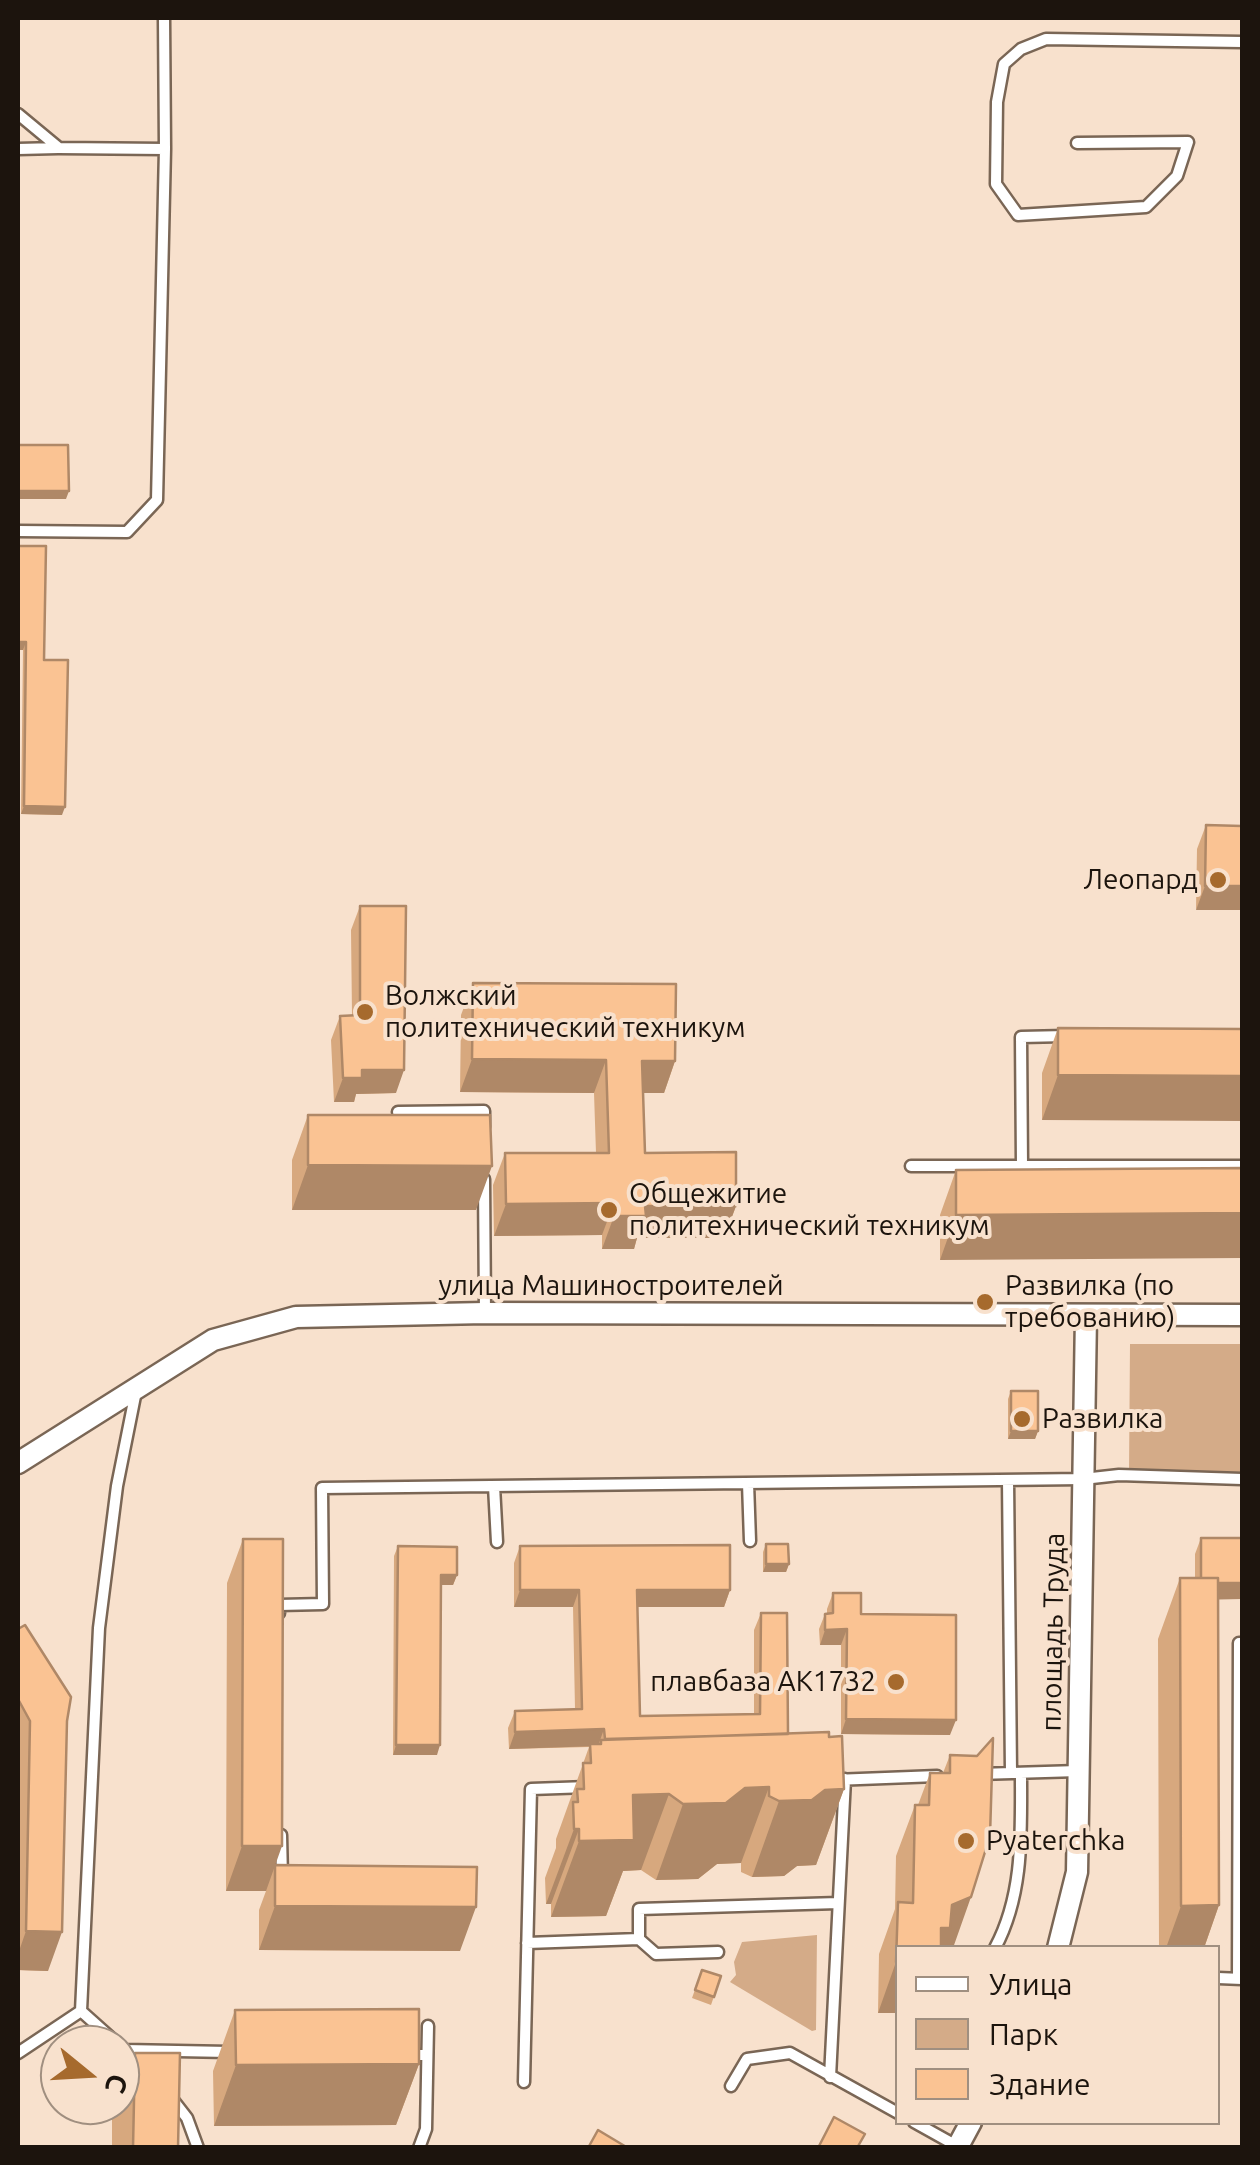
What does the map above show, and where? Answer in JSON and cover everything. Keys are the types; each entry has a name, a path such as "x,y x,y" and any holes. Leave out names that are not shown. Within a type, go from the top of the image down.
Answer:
{"street":[{"name":"улица Машиностроителей","path":"18,1463 213,1340 296,1317 484,1312 1242,1315"},
{"name":"площадь Труда","path":"1059,1945 1077,1872 1086,1316"},
{"path":"957,2147 969,2125"}],"lane":[{"path":"18,531 127,532 157,500 166,149 164,18"},
{"path":"1077,143 1188,142 1176,176 1146,207 1018,215 996,184 996,118 1004,64 1021,49 1046,39 1242,42"},
{"path":"18,114 58,148"},
{"path":"18,148 166,149"},
{"path":"1022,1166 1022,1037 1077,1036"},
{"path":"398,1112 484,1111 484,1148"},
{"path":"911,1166 1242,1166"},
{"path":"484,1167 484,1312"},
{"path":"80,2011 99,1628 117,1486 137,1388"},
{"path":"280,1624 279,1605 323,1604 322,1488 1083,1479 1119,1475 1242,1479"},
{"path":"997,1945 1010,1920 1020,1856 1008,1480"},
{"path":"748,1483 750,1541"},
{"path":"494,1486 498,1542"},
{"path":"1240,1979 1242,1643"},
{"path":"974,1774 1078,1771"},
{"path":"825,1780 956,1775"},
{"path":"830,2077 845,1779"},
{"path":"524,2082 531,1788 610,1786"},
{"path":"281,1815 282,1891"},
{"path":"718,1952 656,1954 640,1939 638,1909 838,1903"},
{"path":"527,1943 640,1939"},
{"path":"80,2011 96,2025"},
{"path":"18,2053 80,2011"},
{"path":"419,2148 426,2128 428,2026"},
{"path":"140,2048 238,2052"},
{"path":"731,2086 747,2058 790,2053 895,2111"},
{"path":"388,2054 426,2055"},
{"path":"165,2092 187,2118 198,2148"},
{"path":"919,2125 957,2147"}],"green space":[{"path":"1130,1344 1242,1344 1242,1473 1129,1473"},
{"path":"817,1935 816,2030 730,1982 736,1975 734,1962 742,1942"}],"building":[{"path":"18,445 68,445 69,491 18,491"},
{"path":"18,546 46,546 44,660 68,660 65,807 24,806 26,642 18,642"},
{"path":"1206,825 1242,826 1242,886 1205,886"},
{"name":"Волжский политехнический техникум","path":"360,906 406,906 404,1070 362,1070 362,1078 343,1078 340,1016 360,1015"},
{"path":"473,983 676,984 675,1061 642,1061 645,1153 736,1152 736,1206 645,1206 646,1216 614,1216 614,1203 506,1204 505,1153 609,1153 606,1060 472,1059"},
{"path":"1058,1028 1242,1029 1242,1076 1058,1075"},
{"path":"308,1115 490,1115 492,1166 308,1165"},
{"path":"1242,1168 1242,1213 956,1215 956,1170"},
{"name":"Развилка","path":"1011,1391 1038,1391 1038,1431 1011,1431"},
{"path":"1201,1538 1242,1538 1242,1583 1201,1578"},
{"path":"243,1539 283,1539 282,1846 242,1846"},
{"path":"766,1544 788,1544 789,1564 766,1564"},
{"path":"730,1545 730,1590 637,1590 640,1716 760,1714 761,1613 787,1613 788,1734 605,1739 604,1729 515,1732 515,1711 582,1709 579,1590 520,1590 520,1546"},
{"path":"398,1546 457,1547 457,1575 441,1575 440,1745 396,1745"},
{"path":"1180,1578 1218,1578 1219,1905 1181,1906"},
{"name":"плавбаза АК1732","path":"833,1593 861,1593 861,1614 956,1615 956,1720 846,1719 847,1629 825,1630 825,1614 833,1613"},
{"path":"25,1625 71,1697 67,1721 62,1932 26,1931 30,1721 18,1699 18,1629"},
{"path":"829,1732 829,1737 842,1736 844,1789 825,1790 812,1800 779,1801 769,1796 769,1787 745,1788 726,1803 683,1804 669,1794 633,1795 634,1840 579,1841 579,1829 574,1829 573,1802 578,1802 577,1789 584,1789 583,1763 591,1763 590,1744 601,1744 601,1740"},
{"path":"993,1738 990,1836 971,1897 952,1905 950,1928 941,1928 941,1945 897,1945 898,1902 913,1903 915,1805 929,1805 930,1773 950,1773 950,1755 977,1756"},
{"path":"275,1865 477,1867 476,1907 275,1906"},
{"path":"702,1970 721,1976 714,1997 695,1990"},
{"path":"419,2009 419,2064 236,2065 235,2010"},
{"path":"140,2053 180,2053 178,2148 133,2148 133,2125 140,2125"},
{"path":"834,2117 865,2134 857,2148 818,2148"},
{"path":"598,2130 628,2148 588,2148"}],"place":[{"name":"Леопард","path":"1218,880"},
{"name":"Волжский политехнический техникум","path":"365,1012"},
{"name":"Общежитие политехнический техникум","path":"609,1210"},
{"name":"Развилка (по требованию)","path":"985,1302"},
{"name":"Развилка","path":"1022,1419"},
{"name":"плавбаза АК1732","path":"896,1682"},
{"name":"Pyaterchka","path":"966,1841"}]}
